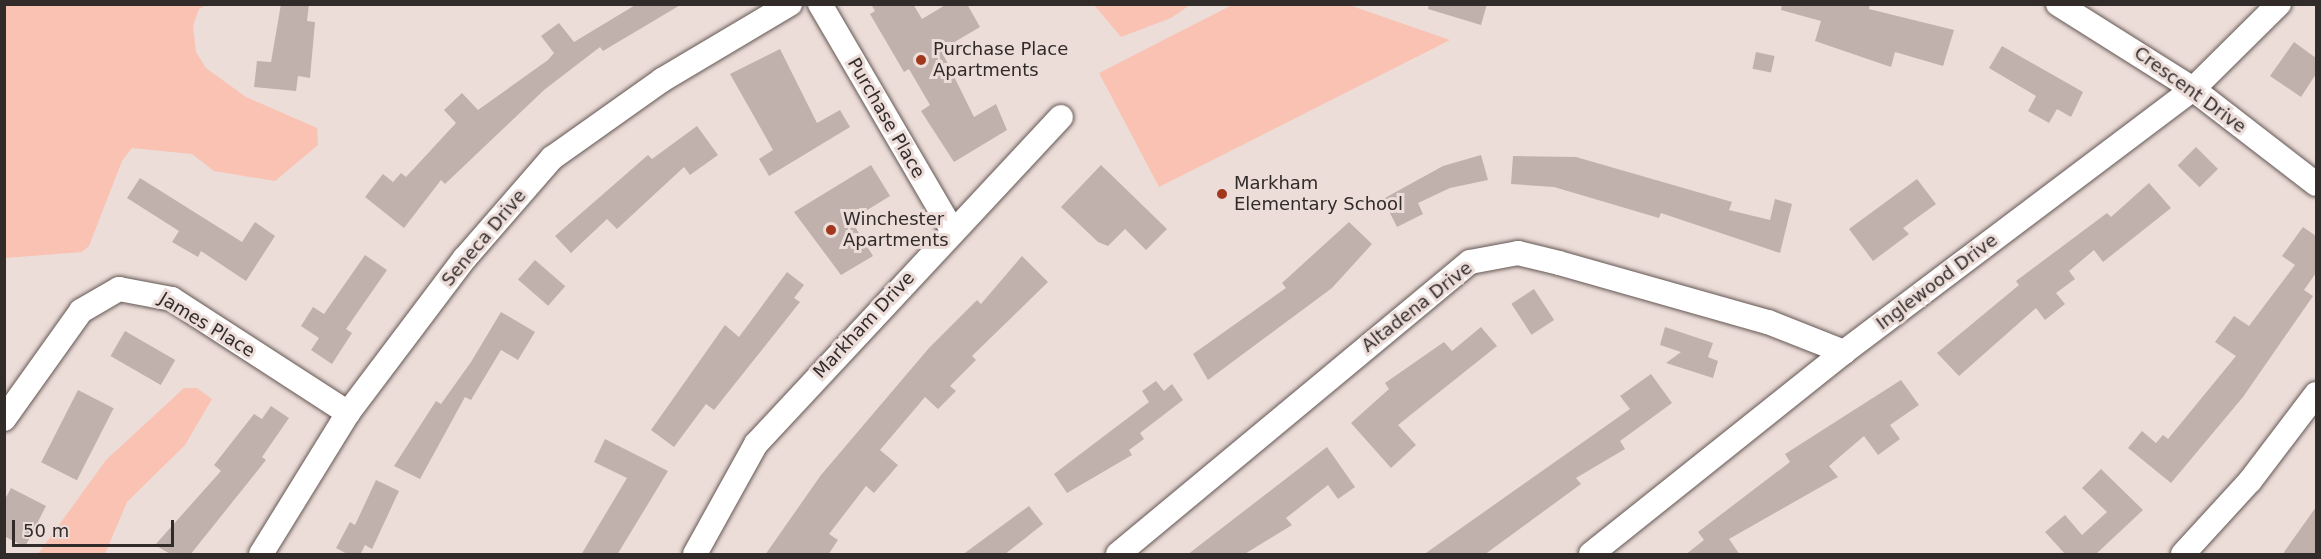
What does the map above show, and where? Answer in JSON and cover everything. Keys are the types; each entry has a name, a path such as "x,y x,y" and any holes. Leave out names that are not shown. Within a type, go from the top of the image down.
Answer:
{"street":[{"name":"Seneca Drive","path":"261,555 348,413 465,258 552,158 662,80 790,4"},
{"name":"Purchase Place","path":"820,4 952,231"},
{"name":"Crescent Drive","path":"2058,4 2193,90 2316,184"},
{"name":"Inglewood Drive","path":"1590,555 1844,352 2193,90 2279,4"},
{"name":"Markham Drive","path":"695,555 756,444 952,231 1061,117"},
{"name":"Altadena Drive","path":"1118,555 1470,261 1518,253 1548,260 1768,322 1844,352"},
{"name":"James Place","path":"4,419 81,310 119,289 172,299 348,413"},
{"path":"2183,555 2250,481 2316,394"}],"shaded area":[{"path":"4,5 207,5 199,9 193,26 196,52 206,68 246,97 317,128 318,145 275,181 214,171 192,154 132,148 122,161 89,246 82,252 5,258"},
{"path":"1094,5 1190,5 1171,18 1121,37"},
{"path":"1232,5 1349,5 1450,40 1159,187 1099,73"},
{"path":"184,388 197,388 212,399 185,445 127,502 105,554 38,554 106,460"}],"building":[{"path":"281,4 309,4 307,21 315,22 310,78 298,76 296,91 254,87 257,61 271,62"},
{"path":"637,4 682,4 603,51 600,47 544,90 445,184 441,180 404,228 365,197 383,174 393,182 401,173 406,177 456,123 444,110 462,93 478,110 548,60 554,53 541,36 559,23 574,42"},
{"name":"Purchase Place Apartments","path":"871,4 913,4 922,19 947,4 967,4 980,27 941,50 974,117 996,104 1007,130 954,162 921,111 930,105 909,69 904,72 870,14 875,11"},
{"path":"1429,4 1487,4 1481,25 1428,9"},
{"path":"1782,4 1870,4 1869,9 1954,30 1943,66 1895,52 1891,67 1815,41 1821,21 1781,10"},
{"path":"2294,42 2316,58 2316,74 2301,97 2270,76"},
{"path":"2002,46 2083,92 2071,117 2057,109 2049,123 2028,111 2036,96 1989,68"},
{"path":"780,49 817,123 840,110 850,127 769,176 759,159 773,150 730,74"},
{"path":"1756,52 1775,56 1771,73 1752,69"},
{"path":"697,126 718,155 690,175 684,167 617,229 607,219 571,253 555,236 648,155 652,159"},
{"path":"2196,147 2218,169 2200,187 2178,165"},
{"path":"1481,155 1488,180 1450,188 1418,203 1423,214 1397,227 1383,199 1443,166"},
{"path":"1513,156 1576,157 1732,202 1729,210 1770,220 1775,199 1792,204 1780,253 1661,213 1659,218 1554,187 1511,184"},
{"name":"Winchester Apartments","path":"871,165 890,196 851,220 873,256 841,275 794,212"},
{"path":"1101,165 1167,229 1146,250 1125,229 1108,246 1098,242 1061,207"},
{"path":"140,178 242,242 255,222 275,236 246,281 201,251 198,257 172,242 179,231 127,198"},
{"path":"1917,179 1936,204 1903,228 1909,234 1873,261 1849,229"},
{"path":"2149,183 2171,208 2103,262 2094,250 2069,271 2075,279 2056,293 2065,304 2045,320 2036,308 1959,376 1937,353 2019,285 2016,281 2107,213 2111,217"},
{"path":"1349,222 1372,244 1332,288 1208,380 1193,354 1286,288 1282,283"},
{"path":"2303,227 2316,236 2316,273 2304,290 2313,296 2243,397 2171,483 2128,448 2142,431 2156,443 2163,435 2168,439 2236,356 2215,342 2234,316 2249,326 2295,265 2282,256"},
{"path":"365,255 387,270 346,329 352,333 332,364 311,350 319,338 301,326 313,307 324,314"},
{"path":"1022,256 1048,282 972,356 976,360 950,386 956,391 938,409 925,397 880,450 898,465 874,493 866,486 829,534 838,540 828,555 765,555 821,475 929,348 977,300 981,304"},
{"path":"535,260 565,286 548,306 518,280"},
{"path":"787,272 804,285 794,298 800,302 714,410 706,404 674,447 651,430 725,325 739,337"},
{"path":"1534,289 1554,320 1532,335 1511,304"},
{"path":"501,312 535,332 518,360 501,350 471,400 465,397 420,479 394,466 436,401 441,404 471,362"},
{"path":"1481,327 1497,346 1398,425 1416,445 1391,468 1351,423 1389,389 1385,383 1444,342 1452,351"},
{"path":"1665,327 1713,343 1708,357 1718,361 1713,378 1666,363 1681,352 1660,345"},
{"path":"125,331 175,360 161,385 111,356"},
{"path":"1651,374 1672,403 1620,441 1625,449 1576,478 1581,484 1484,555 1423,555 1630,409 1620,396"},
{"path":"1901,380 1919,405 1890,425 1900,439 1878,455 1864,436 1829,466 1838,477 1729,539 1740,555 1685,555 1704,540 1698,532 1790,462 1785,454"},
{"path":"1156,381 1164,391 1172,384 1183,400 1140,433 1144,439 1129,450 1132,455 1067,493 1054,474 1149,402 1142,391"},
{"path":"78,390 114,408 77,480 41,462"},
{"path":"271,406 289,418 262,457 266,460 190,555 172,555 155,545 221,471 214,465 254,414 262,419"},
{"path":"605,439 668,471 617,555 581,555 627,478 594,462"},
{"path":"1327,447 1355,487 1338,499 1328,485 1286,518 1292,525 1243,555 1187,555"},
{"path":"2101,469 2143,510 2095,555 2066,555 2045,532 2065,515 2082,535 2107,512 2082,488"},
{"path":"376,480 399,491 372,549 365,545 360,555 349,555 336,548 350,522 355,525"},
{"path":"11,488 46,506 25,547 4,536 4,501"},
{"path":"1029,506 1043,524 1004,555 962,555"},
{"path":"2316,507 2316,555 2282,555"}],"place":[{"name":"Purchase Place Apartments","path":"921,60"},
{"name":"Markham Elementary School","path":"1222,194"},
{"name":"Winchester Apartments","path":"831,230"}]}
